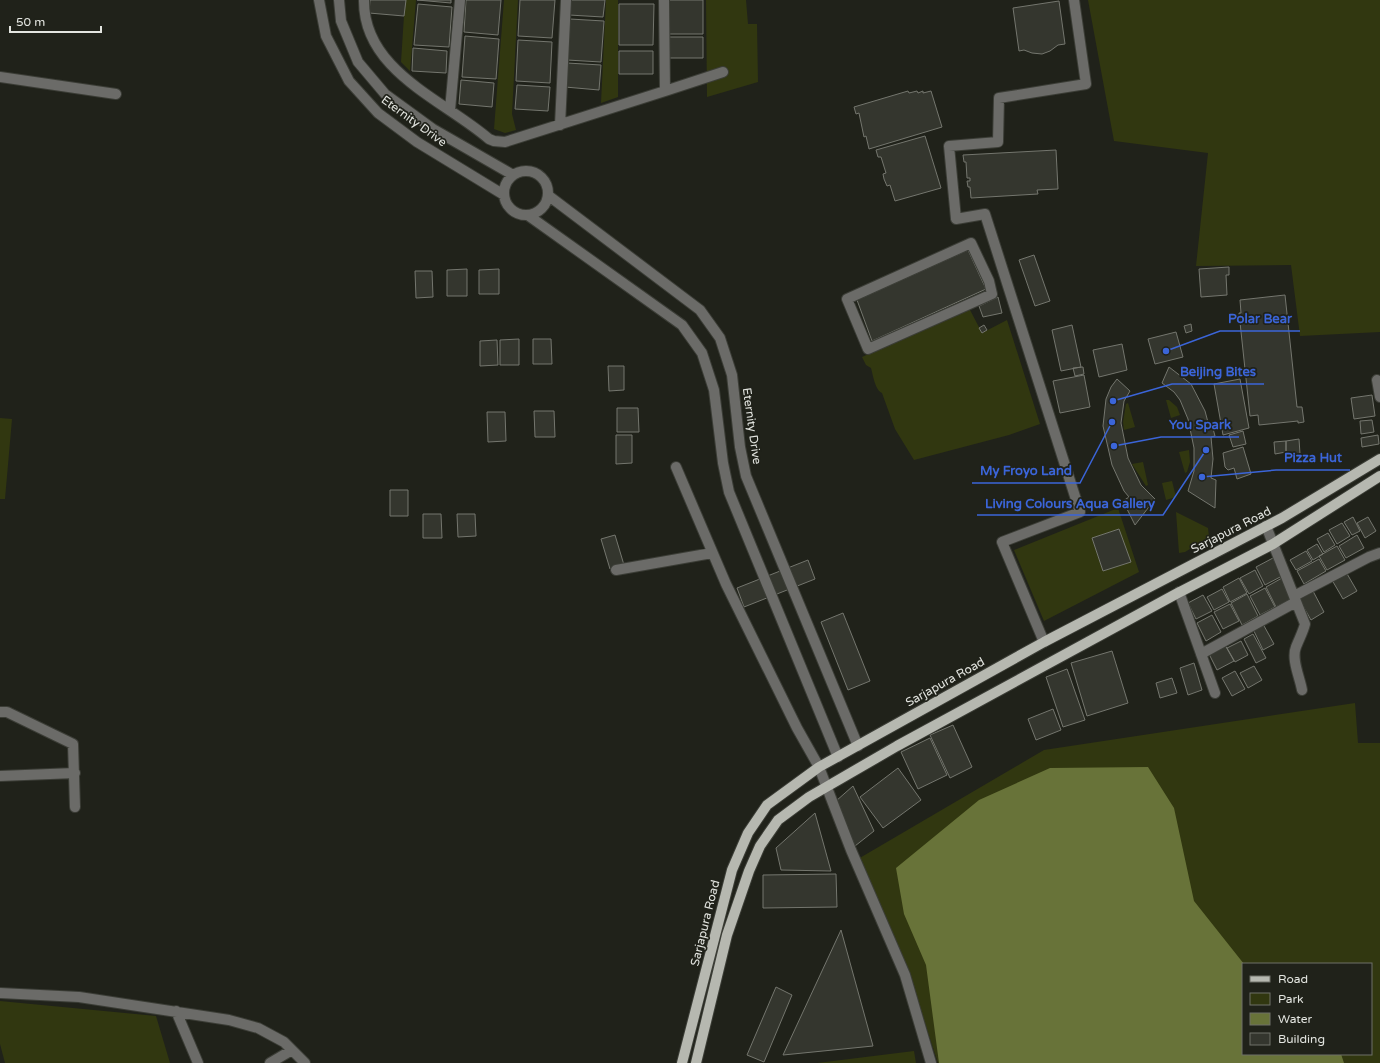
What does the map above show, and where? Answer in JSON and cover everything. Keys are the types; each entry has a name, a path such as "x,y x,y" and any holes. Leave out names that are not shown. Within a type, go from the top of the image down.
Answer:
{"main road":[{"name":"Sarjapura Road","path":"682,1063 732,870 748,833 767,805 819,768 838,757 1044,642 1266,526 1380,459"},
{"name":"Sarjapura Road","path":"696,1063 727,935 749,871 760,846 778,820 809,797 987,695 1273,544 1380,476"}],"street":[{"name":"Eternity Drive","path":"319,0 326,36 349,81 378,113 417,142 504,195 510,209 515,213 530,216 682,325 702,353 714,390 722,462 729,492 838,757"},
{"name":"Eternity Drive","path":"339,0 341,21 358,62 385,94 433,129 513,175"},
{"path":"364,0 367,23 382,53 401,74 489,139 499,142 512,141 723,72"},
{"path":"450,110 460,0"},
{"path":"560,125 566,0"},
{"path":"664,0 665,91"},
{"path":"1044,642 1002,542 1080,512 985,214 956,219 949,146 998,142 999,98 1086,84 1074,0"},
{"path":"0,77 116,94"},
{"path":"504,195 508,180 513,175 520,171 535,172 546,182 548,196 542,209 530,216"},
{"name":"Eternity Drive","path":"548,196 700,310 720,338 732,375 740,447 746,476 858,746"},
{"path":"971,243 982,267 989,281 992,294 868,349 847,299 971,243"},
{"path":"982,267 999,259"},
{"path":"1377,380 1380,397"},
{"path":"676,467 712,553 797,728 819,768 851,850 906,975 930,1063"},
{"path":"1266,526 1304,624 1302,636 1295,648 1296,662 1302,690"},
{"path":"616,570 712,553"},
{"path":"1201,654 1369,556 1380,553"},
{"path":"1180,592 1215,693"},
{"path":"0,712 7,712 73,744 76,807"},
{"path":"0,776 75,773"},
{"path":"0,993 79,997 228,1020 258,1028 284,1042 305,1063"},
{"path":"176,1011 198,1063"},
{"path":"270,1063 292,1050"}],"green space":[{"path":"405,0 416,0 410,71 401,62"},
{"path":"504,0 518,0 512,114 516,130 505,133 494,129"},
{"path":"606,0 618,0 618,97 601,103"},
{"path":"706,0 746,0 748,24 757,24 758,82 707,97"},
{"path":"1088,0 1380,0 1380,332 1300,336 1291,265 1196,266 1208,153 1114,141"},
{"path":"969,308 982,333 1007,320 1040,424 1009,435 914,460 895,429 882,393 876,386 871,368 866,365 862,357"},
{"path":"1166,400 1169,400 1177,407 1180,415 1171,418"},
{"path":"1128,403 1135,427 1124,430 1123,422 1126,404"},
{"path":"0,418 12,419 5,499 0,499"},
{"path":"1189,450 1190,462 1187,472 1185,473 1179,452"},
{"path":"1143,462 1148,485 1146,486 1132,464"},
{"path":"1172,481 1176,497 1166,500 1162,483"},
{"path":"1118,508 1139,572 1044,621 1014,550"},
{"path":"1176,512 1208,528 1209,537 1185,552 1179,553"},
{"path":"1355,703 1358,743 1380,743 1380,1063 938,1063 910,978 858,859 1044,750"},
{"path":"0,1001 156,1016 170,1063 5,1063 0,1044"},
{"path":"914,1051 916,1063 817,1063"}],"water":[{"path":"1148,767 1174,808 1194,901 1243,963 1242,963 1242,1055 1341,1055 1344,1063 939,1063 926,965 904,914 896,868 979,800 1050,768"}],"building":[{"path":"370,0 406,0 404,16 369,13"},
{"path":"417,0 451,0 451,3"},
{"path":"466,0 501,0 498,35 464,32"},
{"path":"520,0 555,0 552,38 518,36"},
{"path":"570,0 605,0 603,17 569,15"},
{"path":"669,0 703,0 703,34 669,34"},
{"path":"1059,1 1065,44 1058,45 1050,51 1042,54 1024,50 1019,51 1013,8"},
{"path":"418,4 452,7 449,47 414,45"},
{"path":"619,4 654,4 653,45 619,45"},
{"path":"570,19 604,21 601,62 567,60"},
{"path":"465,36 499,39 496,79 462,77"},
{"path":"669,37 703,37 703,58 669,58"},
{"path":"518,40 552,42 550,83 516,81"},
{"path":"413,48 447,51 446,73 412,71"},
{"path":"619,51 653,51 653,74 619,74"},
{"path":"567,63 601,65 599,90 565,87"},
{"path":"461,80 494,83 492,107 459,104"},
{"path":"517,85 550,87 548,111 515,109"},
{"path":"908,91 909,93 917,91 918,93 923,91 923,93 931,91 942,127 869,149 866,136 864,137 859,113 856,114 854,107"},
{"path":"925,136 941,188 895,201 890,185 887,186 884,179 883,174 886,173 881,157 878,157 876,150"},
{"path":"1056,150 1058,189 1037,190 1038,194 971,198 970,187 968,187 967,181 970,181 970,178 967,178 966,162 964,162 963,155"},
{"path":"968,250 986,289 872,341 857,300"},
{"path":"1034,255 1050,301 1035,306 1019,260"},
{"path":"1229,267 1229,275 1226,275 1227,295 1201,297 1199,269"},
{"path":"467,269 467,296 447,296 447,270"},
{"path":"499,269 499,294 479,294 479,270"},
{"path":"415,271 432,271 433,297 416,298"},
{"path":"1285,295 1297,407 1302,407 1304,422 1298,423 1298,421 1259,425 1258,415 1250,416 1239,313 1241,313 1240,300"},
{"path":"998,297 1002,313 983,317 979,306"},
{"path":"1191,324 1192,331 1186,333 1184,326"},
{"path":"984,325 987,330 982,333 979,328"},
{"path":"1072,325 1081,367 1061,371 1052,330"},
{"path":"1176,332 1183,357 1155,364 1148,339"},
{"path":"519,339 519,365 500,365 500,340"},
{"path":"533,339 551,339 552,364 533,364"},
{"path":"497,340 498,365 480,366 480,341"},
{"path":"1122,344 1127,370 1099,377 1093,350"},
{"path":"608,366 624,366 624,390 609,391"},
{"path":"1083,367 1084,374 1075,376 1073,368"},
{"path":"1169,367 1191,384 1205,411 1209,426 1212,425 1215,436 1211,437 1213,459 1211,478 1216,480 1215,508 1188,491 1194,471 1194,448 1188,419 1180,400 1174,392 1162,383"},
{"path":"1084,375 1090,407 1060,413 1053,381"},
{"path":"1117,379 1130,391 1124,401 1121,423 1128,458 1141,485 1155,499 1135,525 1123,501 1129,497 1124,491 1112,465 1103,426 1106,399 1111,387"},
{"path":"1240,379 1249,428 1223,435 1214,384"},
{"path":"1372,395 1375,416 1354,419 1351,398"},
{"path":"617,408 638,408 639,432 617,432"},
{"path":"534,411 554,411 555,437 535,437"},
{"path":"487,412 505,412 506,441 488,442"},
{"path":"1372,420 1374,432 1361,434 1360,421"},
{"path":"1243,431 1246,444 1233,447 1229,435"},
{"path":"616,435 632,435 632,463 616,464"},
{"path":"1378,435 1379,444 1362,447 1361,438"},
{"path":"1299,439 1300,454 1286,452 1286,441"},
{"path":"1286,441 1286,452 1275,454 1274,442"},
{"path":"1243,447 1251,474 1237,479 1234,468 1228,470 1225,467 1223,453"},
{"path":"390,490 408,490 408,516 390,516"},
{"path":"423,514 441,514 442,538 423,538"},
{"path":"457,514 475,514 476,536 458,537"},
{"path":"1353,517 1360,531 1352,535 1344,522"},
{"path":"1368,517 1376,531 1365,538 1357,523"},
{"path":"1342,523 1350,536 1337,544 1329,530"},
{"path":"1119,529 1131,562 1103,571 1092,538"},
{"path":"1328,533 1335,545 1324,552 1317,539"},
{"path":"615,535 624,565 610,569 601,539"},
{"path":"1357,535 1364,548 1346,558 1339,546"},
{"path":"1317,544 1323,554 1313,560 1307,550"},
{"path":"1337,546 1345,560 1327,570 1319,556"},
{"path":"1306,551 1312,561 1296,570 1290,560"},
{"path":"1273,558 1282,576 1265,585 1256,567"},
{"path":"1319,559 1326,571 1304,584 1297,571"},
{"path":"808,560 815,579 744,607 737,588"},
{"path":"1255,570 1263,586 1249,594 1240,578"},
{"path":"1346,572 1357,591 1343,599 1332,580"},
{"path":"1239,578 1247,593 1230,602 1223,587"},
{"path":"1282,578 1293,598 1276,607 1266,587"},
{"path":"1265,588 1275,607 1260,615 1250,596"},
{"path":"1222,589 1229,602 1214,610 1207,597"},
{"path":"1313,591 1324,612 1311,620 1299,599"},
{"path":"1247,594 1258,616 1242,625 1231,603"},
{"path":"1203,595 1212,611 1196,619 1188,603"},
{"path":"1230,604 1239,621 1223,629 1214,612"},
{"path":"843,613 870,681 848,690 821,622"},
{"path":"1212,615 1221,632 1206,641 1197,623"},
{"path":"1263,624 1274,644 1263,650 1253,629"},
{"path":"1253,634 1266,658 1256,663 1244,639"},
{"path":"1241,641 1248,655 1235,662 1227,648"},
{"path":"1225,645 1234,661 1217,670 1209,654"},
{"path":"1112,651 1128,703 1087,716 1071,663"},
{"path":"1194,663 1202,690 1188,695 1180,668"},
{"path":"1254,666 1262,680 1248,688 1240,673"},
{"path":"1067,669 1085,720 1063,727 1046,677"},
{"path":"1235,671 1245,689 1232,696 1222,678"},
{"path":"1172,678 1177,693 1160,698 1156,683"},
{"path":"1053,709 1061,730 1036,740 1028,719"},
{"path":"953,725 972,767 950,778 930,735"},
{"path":"930,738 947,775 918,789 901,752"},
{"path":"898,768 921,800 883,828 860,797"},
{"path":"853,786 874,831 855,846 836,801"},
{"path":"815,813 831,871 781,870 776,848"},
{"path":"836,874 837,907 763,908 763,875"},
{"path":"841,930 873,1046 783,1055"},
{"path":"776,987 792,995 764,1062 747,1055"}],"place":[{"name":"Polar Bear","path":"1166,351"},
{"name":"Beijing Bites","path":"1113,401"},
{"name":"My Froyo Land","path":"1112,422"},
{"name":"You Spark","path":"1114,446"},
{"name":"Living Colours Aqua Gallery","path":"1206,450"},
{"name":"Pizza Hut","path":"1202,477"}]}
